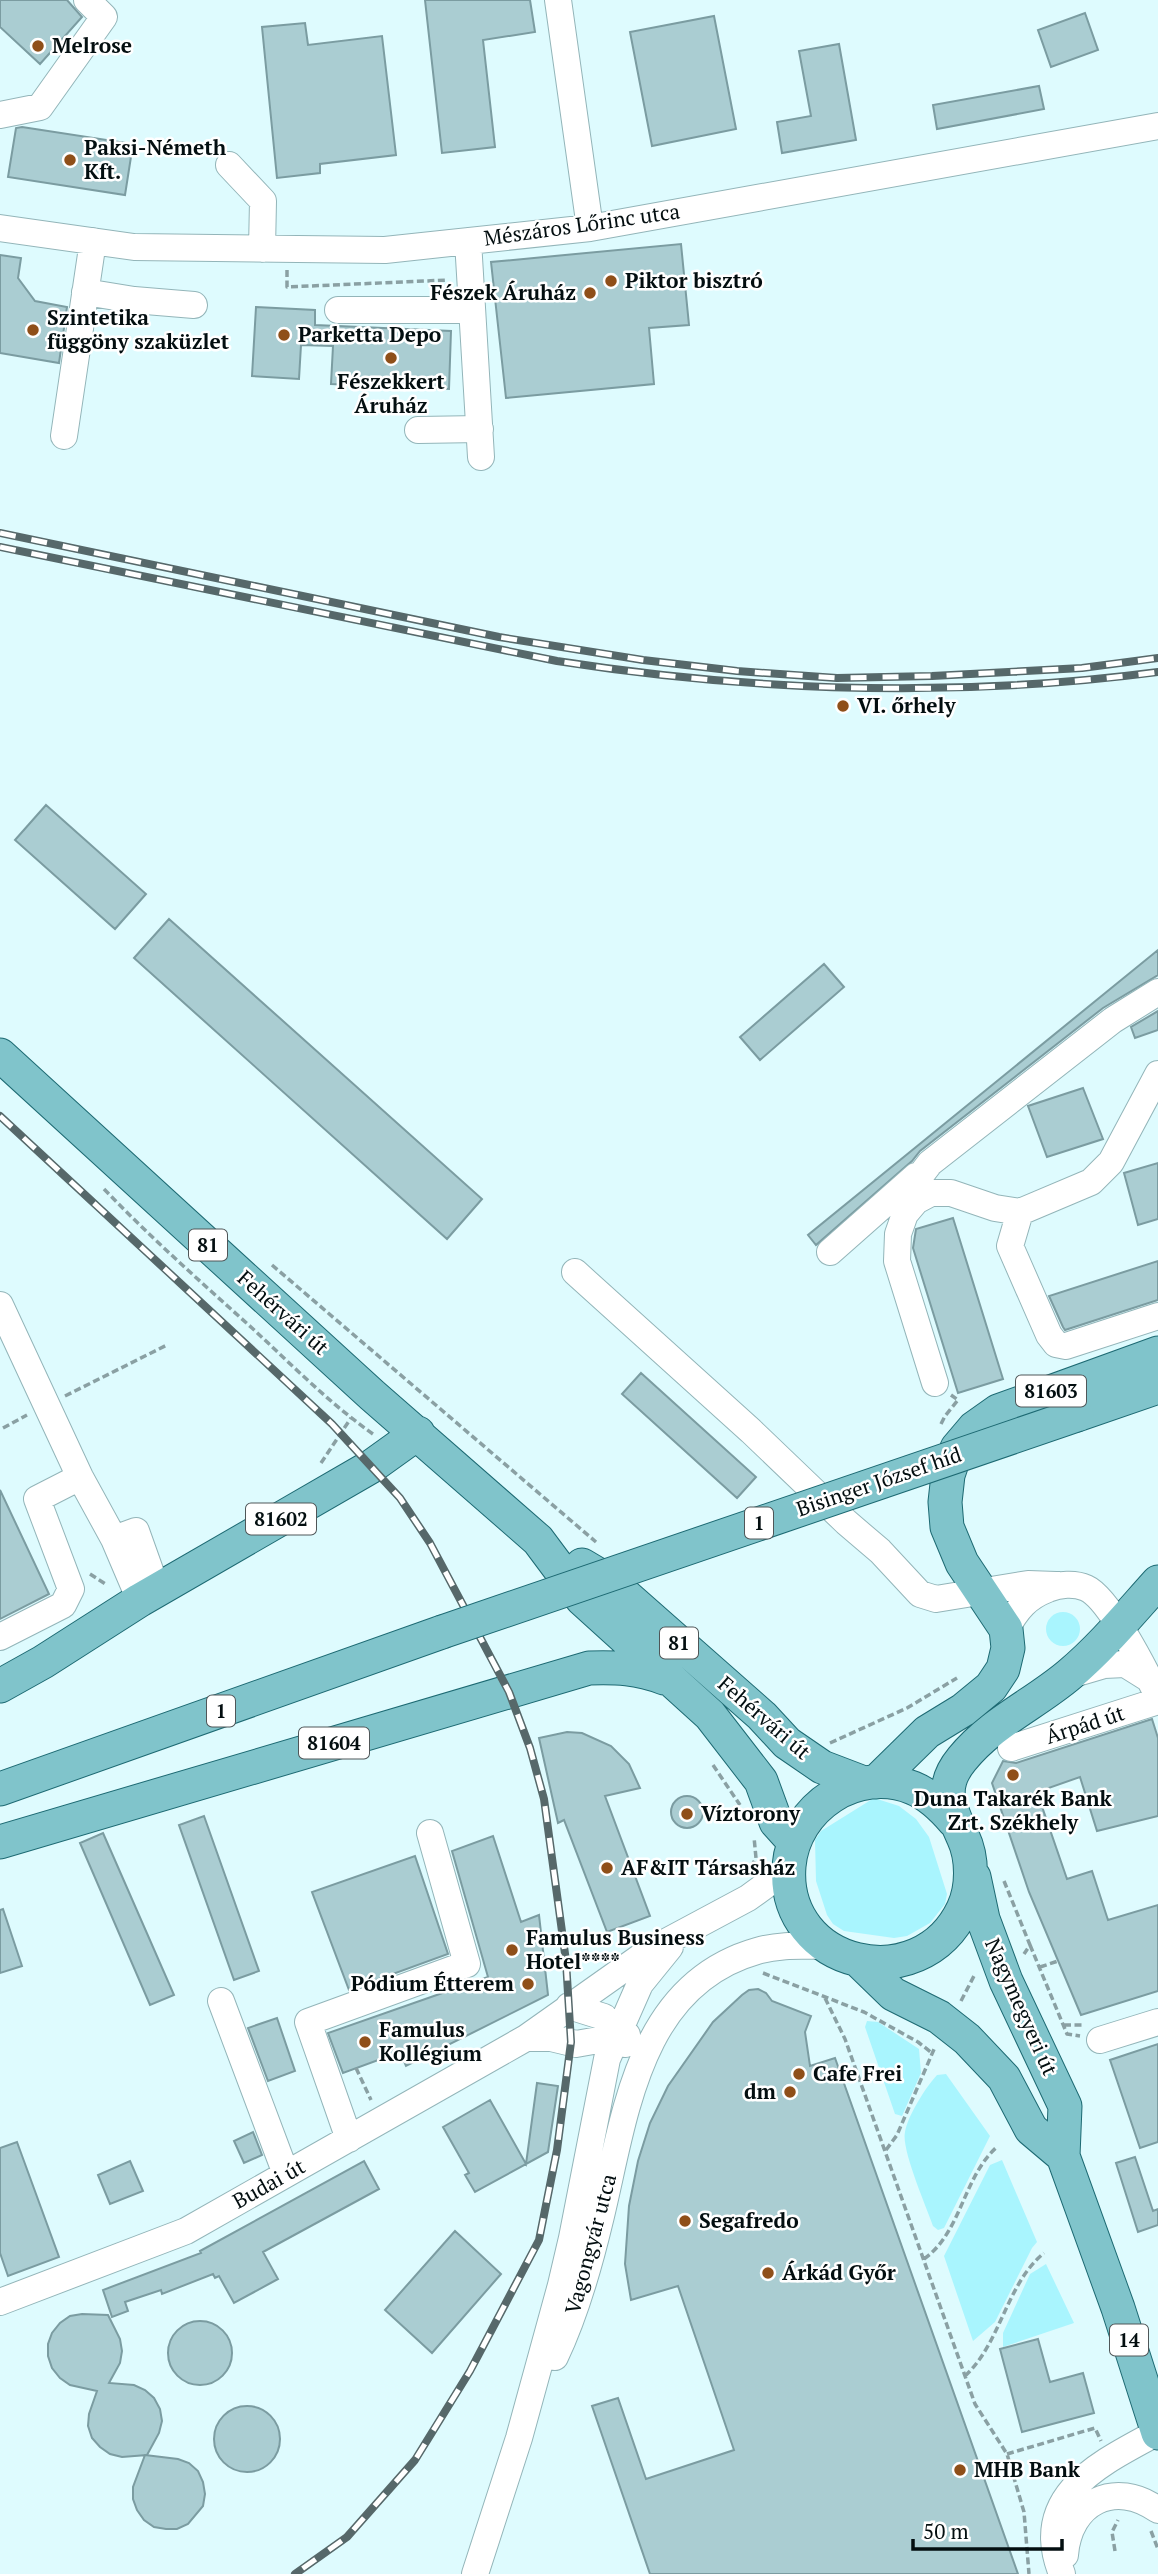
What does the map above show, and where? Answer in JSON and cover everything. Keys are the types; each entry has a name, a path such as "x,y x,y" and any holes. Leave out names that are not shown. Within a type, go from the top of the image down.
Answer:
{"main road":[{"name":"Fehérvári út","path":"0,1055 372,1395 538,1540 582,1599 710,1715 730,1739 761,1781 791,1855"},
{"name":"81603","path":"1006,1629 962,1563 947,1527 945,1502 948,1475 957,1448 974,1428 998,1411 1158,1353"},
{"name":"Bisinger József híd","path":"0,1789 442,1632 1158,1387"},
{"name":"81602","path":"0,1686 149,1595 372,1466 418,1433"},
{"name":"Fehérvári út","path":"538,1540 609,1581 762,1716 787,1743 822,1767 870,1783"},
{"path":"954,1821 947,1796 952,1773 963,1758 987,1733 1070,1675 1158,1582"},
{"path":"791,1855 802,1824 829,1797 846,1788 870,1783 926,1732 962,1710 990,1687 1003,1670 1009,1648 1006,1629"},
{"name":"81604","path":"0,1842 589,1668 622,1667 644,1670 670,1680"},
{"name":"14","path":"791,1855 790,1892 798,1913 810,1931 826,1946 842,1956 860,1962 886,1964 910,1958 933,1947 951,1929 964,1908 970,1883 969,1858 964,1838 942,1807 920,1792 894,1783 870,1783"},
{"name":"Nagymegyeri út","path":"969,1858 983,1919 1006,1980 1065,2106 1063,2157 1114,2297 1158,2432"},
{"name":"Nagymegyeri út","path":"860,1962 893,1994 939,2017 967,2039 1004,2078 1031,2129 1063,2157"}],"street":[{"path":"0,115 40,107 104,17 87,0"},
{"path":"558,0 590,228"},
{"name":"Mészáros Lőrinc utca","path":"0,228 134,247 385,250 590,228 1158,126"},
{"path":"229,164 263,201 262,248"},
{"path":"64,436 93,241"},
{"path":"468,241 481,457"},
{"path":"85,292 134,300 194,305"},
{"path":"338,310 472,310"},
{"path":"418,430 480,429"},
{"path":"831,1252 930,1163 1113,1020 1158,992"},
{"path":"905,1214 916,1201 931,1193 951,1193 995,1208 1020,1212 1091,1182 1111,1162 1158,1074"},
{"path":"930,1163 909,1189 898,1234 897,1261 935,1383"},
{"path":"1020,1212 1010,1246 1049,1335 1056,1344 1066,1346 1158,1316"},
{"path":"575,1272 880,1551 920,1594 936,1599 981,1594 1002,1587 1028,1584 1085,1588 1096,1595 1118,1626 1155,1692"},
{"path":"0,1305 80,1477 125,1535 149,1595"},
{"path":"0,1637 64,1605 71,1589 37,1499 80,1477"},
{"path":"1006,1629 1020,1605 1037,1593 1056,1585"},
{"path":"1070,1675 1104,1665 1125,1664 1155,1692"},
{"name":"Árpád út","path":"1011,1748 1155,1692"},
{"path":"349,2139 308,2021 467,1964 430,1833"},
{"name":"Budai út","path":"0,2302 186,2231 286,2175 526,2038 662,1944 748,1898 791,1855"},
{"name":"Budai út","path":"616,2036 640,1984 677,1938"},
{"path":"576,2045 649,2028 666,2016 688,1989 719,1968 757,1951 783,1946 826,1946"},
{"path":"221,2001 286,2175"},
{"path":"569,2006 604,2017 616,2036 626,2044 632,2059 632,2088"},
{"name":"Vagongyár utca","path":"519,2438 576,2308 632,2088 649,2046 666,2016"},
{"path":"1093,2032 1158,2021"},
{"name":"Vagongyár utca","path":"475,2574 519,2438 572,2238 607,2059 616,2036"},
{"path":"526,2038 551,2038 576,2045 586,2054 603,2084"},
{"path":"1063,2574 1056,2556 1055,2533 1065,2498 1097,2468 1158,2432"},
{"path":"1063,2574 1065,2549 1070,2532 1089,2505 1105,2497 1124,2495 1147,2503 1154,2520"}],"path":[{"path":"271,1264 605,1550"},
{"path":"2,1427 167,1345"},
{"path":"811,1760 824,1746 907,1709"},
{"path":"747,1875 756,1858 753,1829"},
{"path":"1030,1945 1067,2034"},
{"path":"757,1951 764,1975 864,2012 918,2042 932,2053 897,2135 885,2151"},
{"path":"1039,1968 1058,1961"},
{"path":"957,2007 975,1973"},
{"path":"825,1998 845,2039 981,2417 1007,2454 1024,2512 1029,2574"},
{"path":"1063,2025 1093,2032"},
{"path":"356,2068 373,2105"},
{"path":"924,2259 943,2239 978,2168 998,2146"},
{"path":"965,2376 981,2358 1026,2273 1044,2253"},
{"path":"1007,2454 1095,2427"},
{"path":"1115,2551 1112,2532 1122,2516"},
{"path":"1154,2520 1158,2549"}],"shaded area":[{"path":"1063,1612 1075,1617 1080,1629 1075,1641 1063,1646 1051,1641 1046,1629 1051,1617"},
{"path":"874,1798 899,1806 916,1819 929,1837 947,1894 945,1904 930,1923 907,1936 894,1938 844,1931 833,1924 827,1915 816,1881 815,1840 821,1831"},
{"path":"867,2021 878,2022 919,2049 921,2073 902,2116 895,2114 865,2027"},
{"path":"946,2074 990,2136 944,2228 938,2230 933,2226 915,2178 905,2132 928,2087 937,2075"},
{"path":"1002,2160 1037,2242 995,2322 973,2341 944,2256 990,2165"},
{"path":"1046,2264 1074,2323 1003,2347 1003,2333 1030,2274"}],"building":[{"name":"Melrose","path":"0,0 67,0 82,17 40,64 0,27"},
{"path":"425,0 530,0 535,32 483,40 495,147 442,153"},
{"path":"1085,13 1098,50 1051,67 1038,30"},
{"path":"714,16 736,129 652,146 630,32"},
{"path":"305,23 308,45 382,36 396,155 320,164 320,173 277,178 262,27"},
{"path":"839,44 856,140 782,153 777,122 811,116 799,51"},
{"path":"1039,86 1044,109 937,129 933,105"},
{"name":"Paksi-Németh Kft.","path":"16,128 133,144 125,195 8,177"},
{"name":"Fészek Áruház","path":"681,244 689,325 649,328 654,384 506,398 491,262"},
{"name":"Szintetika függöny szaküzlet","path":"0,255 21,258 18,278 35,301 67,307 59,363 0,353"},
{"name":"Fészekkert Áruház","path":"256,307 315,310 315,325 451,331 449,389 331,384 333,346 301,345 299,379 252,376"},
{"path":"46,805 146,894 115,929 15,840"},
{"path":"169,919 482,1199 447,1239 134,958"},
{"path":"1158,950 1158,975 1103,1008 920,1151 816,1245 808,1235"},
{"path":"824,964 844,987 760,1060 740,1037"},
{"path":"1158,1011 1158,1030 1135,1038 1131,1027"},
{"path":"1083,1088 1103,1139 1047,1157 1028,1106"},
{"path":"1158,1163 1158,1219 1138,1225 1124,1173"},
{"path":"953,1218 1003,1379 958,1393 913,1248 916,1229"},
{"path":"1158,1261 1158,1300 1065,1330 1049,1296"},
{"path":"641,1373 756,1477 737,1498 622,1394"},
{"path":"0,1490 49,1594 0,1619"},
{"path":"1152,1719 1158,1738 1158,1816 1097,1831 1080,1777 1037,1792 1067,1879 1092,1871 1108,1920 1158,1905 1158,1991 1081,2015 1029,1892 992,1783 1003,1761 1016,1763"},
{"path":"567,1732 582,1733 611,1746 629,1764 640,1788 605,1796 650,1916 607,1932 564,1820 558,1823 539,1738"},
{"name":"Víztorony","path":"687,1796 698,1801 703,1812 698,1823 687,1828 676,1823 671,1812 676,1801"},
{"path":"204,1816 259,1971 234,1980 179,1825"},
{"path":"103,1833 174,1995 150,2005 80,1843"},
{"name":"Famulus Business Hotel****","path":"493,1836 521,1922 539,1915 548,1995 406,2066 400,2052 343,2073 328,2033 488,1977 452,1851"},
{"path":"415,1856 448,1954 349,1990 312,1892"},
{"path":"3,1909 22,1966 0,1973 0,1910"},
{"name":"Árkád Győr","path":"758,1989 766,1993 772,2001 811,2016 805,2032 810,2066 835,2058 1018,2574 650,2574 592,2406 618,2398 646,2479 734,2450 678,2286 631,2300 625,2264 629,2206 638,2161 650,2123 668,2086 713,2022 742,1995 749,1990"},
{"path":"277,2018 295,2071 268,2081 248,2028"},
{"path":"1158,2044 1158,2142 1140,2148 1110,2060"},
{"path":"537,2083 558,2086 548,2152 475,2192 465,2175 469,2173 443,2127 490,2100 526,2164"},
{"path":"253,2132 262,2155 244,2163 234,2141"},
{"path":"17,2142 59,2257 8,2276 0,2253 0,2148"},
{"path":"1135,2157 1153,2211 1158,2209 1158,2225 1138,2232 1116,2163"},
{"path":"130,2161 143,2191 110,2204 98,2175"},
{"path":"364,2161 379,2189 263,2252 278,2279 234,2303 219,2276 215,2278 213,2274 162,2294 161,2290 125,2302 128,2311 112,2317 103,2290 201,2253 200,2251"},
{"path":"455,2231 501,2274 432,2353 385,2310"},
{"path":"108,2315 120,2339 120,2363 109,2383 134,2385 145,2390 154,2398 160,2409 162,2421 159,2433 147,2455 122,2457 110,2454 100,2447 92,2438 88,2426 97,2391 70,2385 52,2368 48,2344 52,2333 70,2316"},
{"path":"194,2321 206,2321 223,2330 230,2341 230,2365 223,2376 206,2385 194,2385 182,2380 173,2371 168,2359 168,2347 173,2335 182,2326"},
{"path":"1038,2339 1050,2382 1083,2373 1094,2413 1022,2432 1000,2349"},
{"path":"247,2406 260,2409 270,2416 277,2426 280,2439 277,2452 270,2462 260,2469 247,2472 234,2469 224,2462 217,2452 214,2439 217,2426 224,2416 234,2409"},
{"path":"145,2455 178,2459 189,2463 198,2471 205,2494 203,2506 188,2524 177,2529 154,2527 144,2520 137,2510 133,2487"}],"railway":[{"path":"0,533 499,637 643,660 737,671 837,678 932,676 1082,668 1158,658"},
{"path":"0,547 557,661 632,671 782,685 857,688 1007,686 1158,672"},
{"path":"0,1116 332,1424 400,1498 430,1543 509,1692 530,1748 544,1799 566,1961 571,2042 557,2150 539,2240 470,2371 415,2460 347,2537 295,2574"}],"place":[{"name":"Melrose","path":"38,46"},
{"name":"Paksi-Németh Kft.","path":"70,160"},
{"name":"Piktor bisztró","path":"611,281"},
{"name":"Fészek Áruház","path":"590,293"},
{"name":"Szintetika függöny szaküzlet","path":"33,330"},
{"name":"Parketta Depo","path":"284,335"},
{"name":"Fészekkert Áruház","path":"391,358"},
{"name":"VI. őrhely","path":"843,706"},
{"name":"Duna Takarék Bank Zrt. Székhely","path":"1013,1775"},
{"name":"Víztorony","path":"687,1814"},
{"name":"AF&IT Társasház","path":"607,1868"},
{"name":"Famulus Business Hotel****","path":"512,1950"},
{"name":"Pódium Étterem","path":"528,1984"},
{"name":"Famulus Kollégium","path":"365,2042"},
{"name":"Cafe Frei","path":"799,2074"},
{"name":"dm","path":"790,2092"},
{"name":"Segafredo","path":"685,2221"},
{"name":"Árkád Győr","path":"768,2273"},
{"name":"MHB Bank","path":"960,2470"}]}
